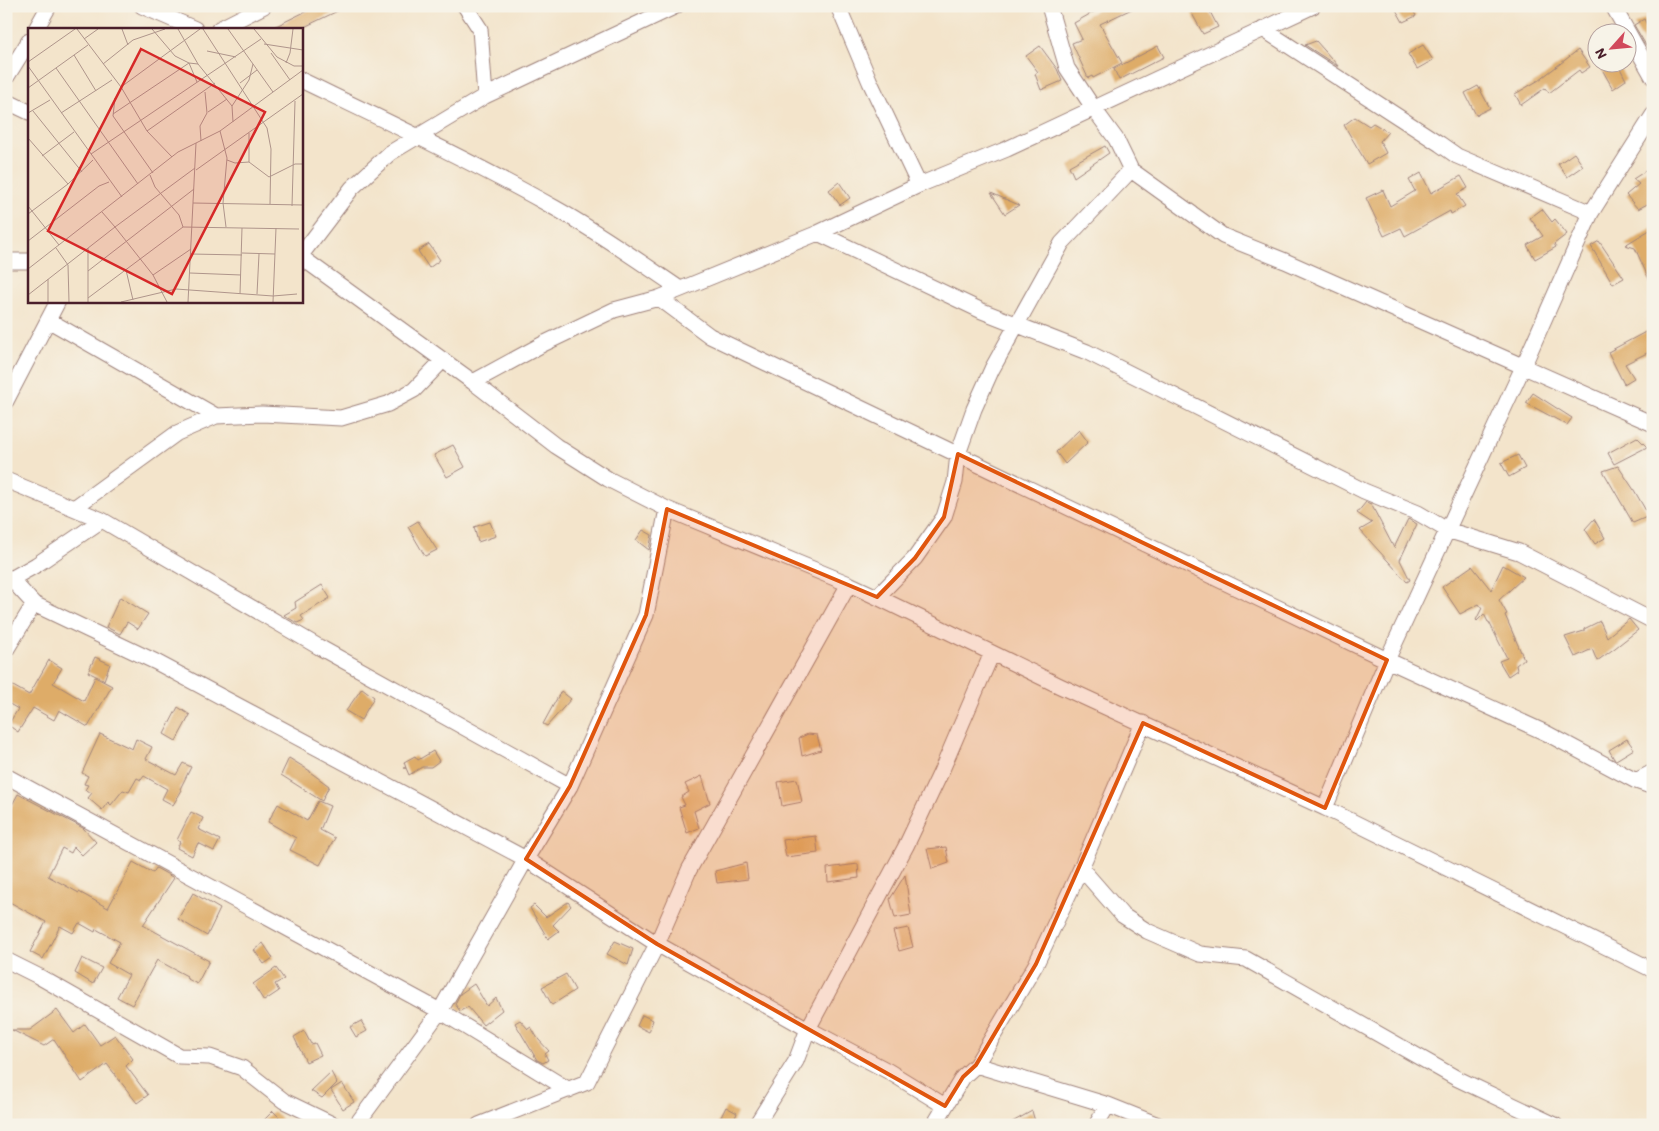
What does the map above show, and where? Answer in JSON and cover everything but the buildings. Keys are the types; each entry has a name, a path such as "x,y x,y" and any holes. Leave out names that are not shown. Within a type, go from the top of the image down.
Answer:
{"street":[{"path":"37,28 49,6"},
{"path":"142,6 193,28"},
{"path":"221,28 264,6"},
{"path":"465,6 480,29 485,96"},
{"path":"302,255 352,188 390,153 485,96 676,6"},
{"path":"838,6 870,82 919,185"},
{"path":"1049,6 1066,68 1116,139 1131,170 1224,236 1652,423"},
{"path":"473,382 543,344 614,310 659,298 818,233 919,185 1007,149 1094,109 1263,29 1295,10 1313,6"},
{"path":"1613,6 1653,77"},
{"path":"1263,29 1457,156 1591,213"},
{"path":"6,78 28,43"},
{"path":"302,80 417,136 556,209 680,289"},
{"path":"6,100 28,111"},
{"path":"1325,808 1388,660 1523,367 1591,213 1653,115"},
{"path":"877,597 915,558 944,517 955,482 958,454 974,409 992,370 1062,243 1131,170"},
{"path":"818,233 982,311 1087,352 1364,491 1418,513 1447,530 1519,552 1653,621"},
{"path":"302,257 473,382 556,446 608,479 667,509 877,597 992,653 1325,808 1653,970"},
{"path":"6,261 28,261"},
{"path":"659,298 710,336 1388,660 1546,733 1636,781 1653,787"},
{"path":"6,401 57,302"},
{"path":"48,320 216,416"},
{"path":"74,508 177,433 216,416 262,414 342,418 388,404 414,390 442,360"},
{"path":"6,480 102,520 319,647 570,786"},
{"path":"356,1125 440,1011 526,858 570,786 646,614 667,509"},
{"path":"102,520 36,565 8,578 34,604 156,662 526,858 657,944 888,1072 945,1106"},
{"path":"478,1125 587,1082 657,944 689,870 849,584"},
{"path":"6,650 34,604"},
{"path":"756,1125 796,1060 808,1029 906,846 941,772 992,653"},
{"path":"934,1125 963,1076 976,1065 1036,964 1081,868 1143,723"},
{"path":"1636,781 1653,772"},
{"path":"6,776 440,1011 569,1090"},
{"path":"1081,868 1122,915 1147,931 1200,954 1246,959 1456,1078 1555,1125"},
{"path":"6,960 38,976 179,1056 210,1057 242,1068 284,1101 334,1125"},
{"path":"976,1065 1108,1105 1158,1125"},
{"path":"1096,1125 1108,1105"}],"highlighted area":[{"path":"958,454 1387,660 1325,808 1143,723 1036,964 976,1065 963,1077 945,1106 657,944 526,859 570,786 646,615 667,509 877,597 915,558 944,517"}]}
